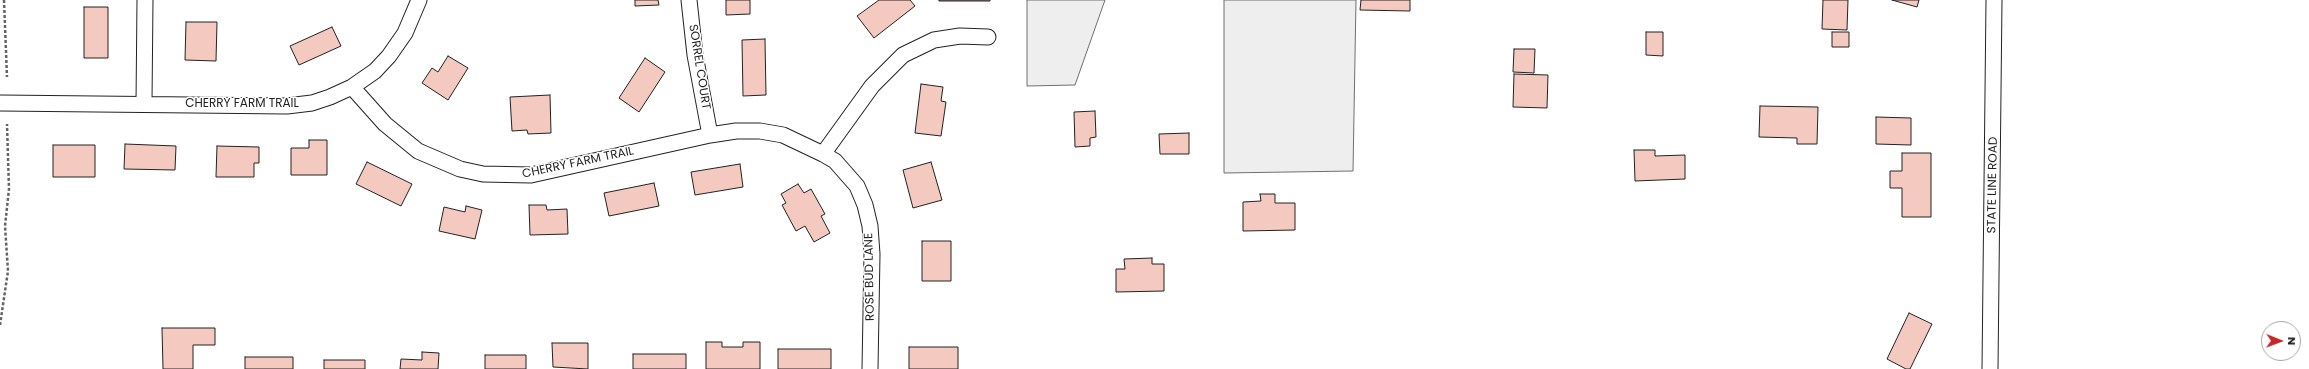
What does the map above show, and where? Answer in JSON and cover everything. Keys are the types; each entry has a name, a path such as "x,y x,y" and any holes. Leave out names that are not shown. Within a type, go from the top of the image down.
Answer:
{"street":[{"path":"144,103 145,0"},
{"path":"352,87 375,70 396,47 405,33 419,0"},
{"name":"SORREL COURT","path":"689,0 695,55 710,135"},
{"name":"STATE LINE ROAD","path":"1990,369 1994,0"},
{"path":"824,154 872,86 903,55 934,40 960,36 988,37"},
{"name":"CHERRY FARM TRAIL","path":"0,103 144,103 287,106 324,99 352,87 385,124 418,151 460,169 483,174 531,176 710,135 760,130 783,135 824,154"},
{"name":"ROSE BUD LANE","path":"824,154 835,161 857,186 865,205 870,226 872,254 870,369"}],"path":[{"path":"4,0 7,77"},
{"path":"0,325 8,271 6,226 9,189 7,124"}],"shaded area":[{"path":"1027,0 1105,0 1075,85 1027,86"},
{"path":"1224,0 1356,0 1353,171 1224,173"}],"building":[{"path":"635,0 658,0 659,5 635,6"},
{"path":"726,0 750,0 750,14 726,15"},
{"path":"879,0 910,0 915,6 874,38 857,16"},
{"path":"990,0 990,1 939,1"},
{"path":"1361,0 1410,0 1410,11 1360,10"},
{"path":"1823,0 1848,0 1847,30 1822,29"},
{"path":"1892,0 1919,0 1917,7"},
{"path":"84,7 108,7 108,58 84,58"},
{"path":"186,22 217,22 216,61 185,60"},
{"path":"332,27 341,46 299,65 290,46"},
{"path":"1646,32 1663,32 1663,56 1646,55"},
{"path":"1832,32 1849,32 1849,47 1832,47"},
{"path":"765,39 766,95 743,96 742,40"},
{"path":"1514,49 1535,49 1534,73 1513,72"},
{"path":"448,56 468,68 448,100 422,83 432,68 438,72"},
{"path":"645,58 665,72 639,112 619,98"},
{"path":"1514,74 1548,75 1547,108 1513,107"},
{"path":"921,84 943,87 941,101 946,102 941,136 915,133"},
{"path":"550,95 551,133 528,134 527,130 512,131 510,97"},
{"path":"1760,106 1818,107 1817,144 1797,144 1797,138 1759,137"},
{"path":"1095,111 1096,137 1090,138 1090,146 1075,147 1074,112"},
{"path":"1876,117 1911,118 1911,145 1876,144"},
{"path":"1189,133 1189,154 1160,154 1159,134"},
{"path":"309,140 327,140 327,175 291,175 291,148 309,148"},
{"path":"125,144 176,146 175,170 124,169"},
{"path":"53,145 95,145 95,177 53,177"},
{"path":"217,146 259,147 259,163 254,163 254,177 216,177"},
{"path":"1634,150 1655,150 1655,156 1685,155 1685,179 1635,181"},
{"path":"1902,153 1931,153 1931,217 1902,217 1902,188 1890,188 1890,171 1902,171"},
{"path":"367,162 412,184 401,206 356,184"},
{"path":"931,162 942,200 913,208 903,170"},
{"path":"740,164 743,187 695,195 691,172"},
{"path":"654,183 659,206 609,216 604,193"},
{"path":"798,184 804,193 811,189 825,214 821,216 830,233 814,242 805,226 796,231 782,205 786,203 781,194"},
{"path":"1260,194 1275,194 1275,203 1295,203 1295,230 1243,231 1243,202 1261,201"},
{"path":"529,205 546,205 547,210 567,209 568,234 530,235"},
{"path":"466,206 482,210 475,239 439,231 444,207 465,212"},
{"path":"922,241 951,241 951,281 922,281"},
{"path":"1152,258 1152,264 1164,264 1164,291 1116,292 1116,269 1125,269 1124,259"},
{"path":"1909,313 1932,324 1910,369 1906,369 1887,359"},
{"path":"162,328 215,328 215,345 193,345 193,369 163,369"},
{"path":"706,342 722,342 722,347 743,347 743,342 760,342 760,369 706,369"},
{"path":"552,343 588,343 588,369 553,367"},
{"path":"909,347 958,347 958,369 909,369"},
{"path":"778,349 831,349 831,369 778,369"},
{"path":"422,352 439,353 438,369 400,369 401,359 422,360"},
{"path":"633,354 686,354 686,369 633,369"},
{"path":"485,355 526,355 526,369 485,369"},
{"path":"245,357 293,357 293,369 245,369"},
{"path":"324,360 365,360 365,369 324,369"}]}
